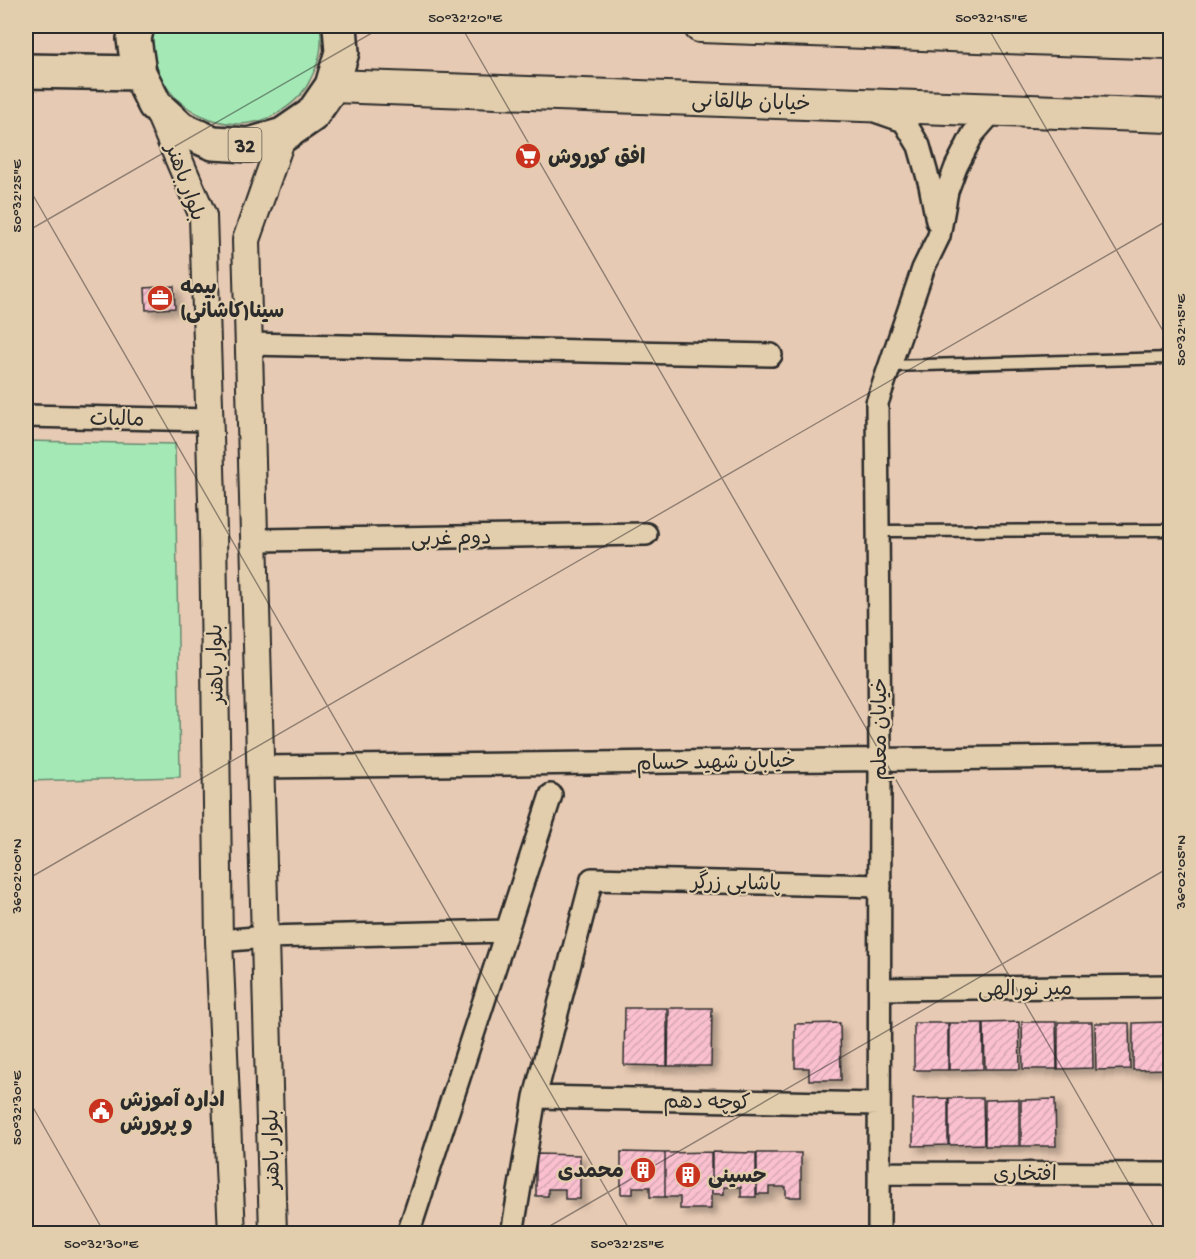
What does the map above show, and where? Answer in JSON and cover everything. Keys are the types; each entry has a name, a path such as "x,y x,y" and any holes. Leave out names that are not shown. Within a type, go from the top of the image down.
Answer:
{"highway":[{"name":"32","path":"137,26 134,39 139,73 155,105 181,129 213,143 249,145 283,135 312,115 332,86 342,52 340,26"},
{"path":"26,71 139,73"}],"main road":[{"path":"700,26 1170,43"},
{"name":"خیابان طالقانی","path":"332,86 1170,116"}],"street":[{"name":"بلوار باهنر","path":"155,105 202,216 213,531 219,941 232,1233"},
{"path":"856,105 904,120 919,146 930,185 939,236"},
{"name":"خیابان معلم","path":"879,1233 880,759 877,403 923,269 939,236 947,191 956,167 973,134 995,110"},
{"name":"بلوار باهنر","path":"273,1233 246,240 283,135"},
{"path":"249,344 771,355"},
{"name":"مالیات","path":"26,416 209,420"},
{"name":"دوم غربی","path":"255,540 646,534"},
{"name":"خیابان شهید حسام","path":"261,767 1170,756"},
{"path":"408,1233 550,795"},
{"name":"پاشایی زرگر","path":"535,1097 592,879 880,886"},
{"path":"219,941 266,937 507,931"},
{"name":"میر نورالهی","path":"880,989 1170,986"},
{"path":"512,1233 535,1097"},
{"name":"کوچه دهم","path":"535,1097 879,1104"},
{"name":"افتخاری","path":"879,1173 1170,1174"}],"lane":[{"path":"889,366 1170,358"},
{"path":"878,531 1170,530"}],"green space":[{"path":"153,26 320,26 320,53 317,66 307,86 289,105 262,120 242,124 228,123 190,109 169,90 159,73 155,60"},
{"path":"26,441 175,444 180,777 26,781"}],"building":[{"name":"بیمه سینا(کاشانی)","path":"174,286 175,308 146,310 145,288"},
{"path":"625,1008 667,1008 667,1066 624,1065"},
{"path":"669,1008 712,1008 711,1066 668,1066"},
{"path":"1019,1022 1020,1069 985,1069 984,1023"},
{"path":"1022,1022 1056,1022 1057,1069 1023,1069"},
{"path":"1058,1022 1092,1022 1093,1068 1058,1069"},
{"path":"1167,1022 1167,1069 1133,1070 1133,1023"},
{"path":"840,1023 841,1080 809,1080 809,1068 795,1068 795,1024"},
{"path":"914,1023 948,1023 948,1070 914,1070"},
{"path":"949,1023 983,1023 983,1069 949,1070"},
{"path":"1095,1023 1129,1023 1130,1069 1096,1070"},
{"path":"948,1098 948,1145 913,1146 913,1099"},
{"path":"949,1098 983,1098 984,1144 949,1145"},
{"path":"1019,1099 1019,1146 985,1146 985,1100"},
{"path":"1055,1099 1056,1146 1021,1146 1021,1100"},
{"name":"محمدی","path":"621,1152 665,1153 665,1197 650,1197 650,1187 633,1187 633,1194 621,1194"},
{"name":"حسینی","path":"711,1152 711,1209 680,1209 680,1197 665,1197 665,1153"},
{"path":"712,1152 756,1153 756,1197 741,1197 741,1187 724,1187 724,1194 712,1194"},
{"path":"757,1153 801,1153 801,1197 786,1197 786,1187 769,1187 769,1194 757,1194"},
{"path":"536,1154 580,1155 580,1199 565,1199 565,1189 548,1189 548,1196 536,1196"}],"place":[{"name":"افق کوروش","path":"528,156"},
{"name":"بیمه سینا(کاشانی)","path":"160,298"},
{"name":"اداره آموزش و پرورش","path":"101,1111"},
{"name":"محمدی","path":"643,1170"},
{"name":"حسینی","path":"688,1175"}]}
